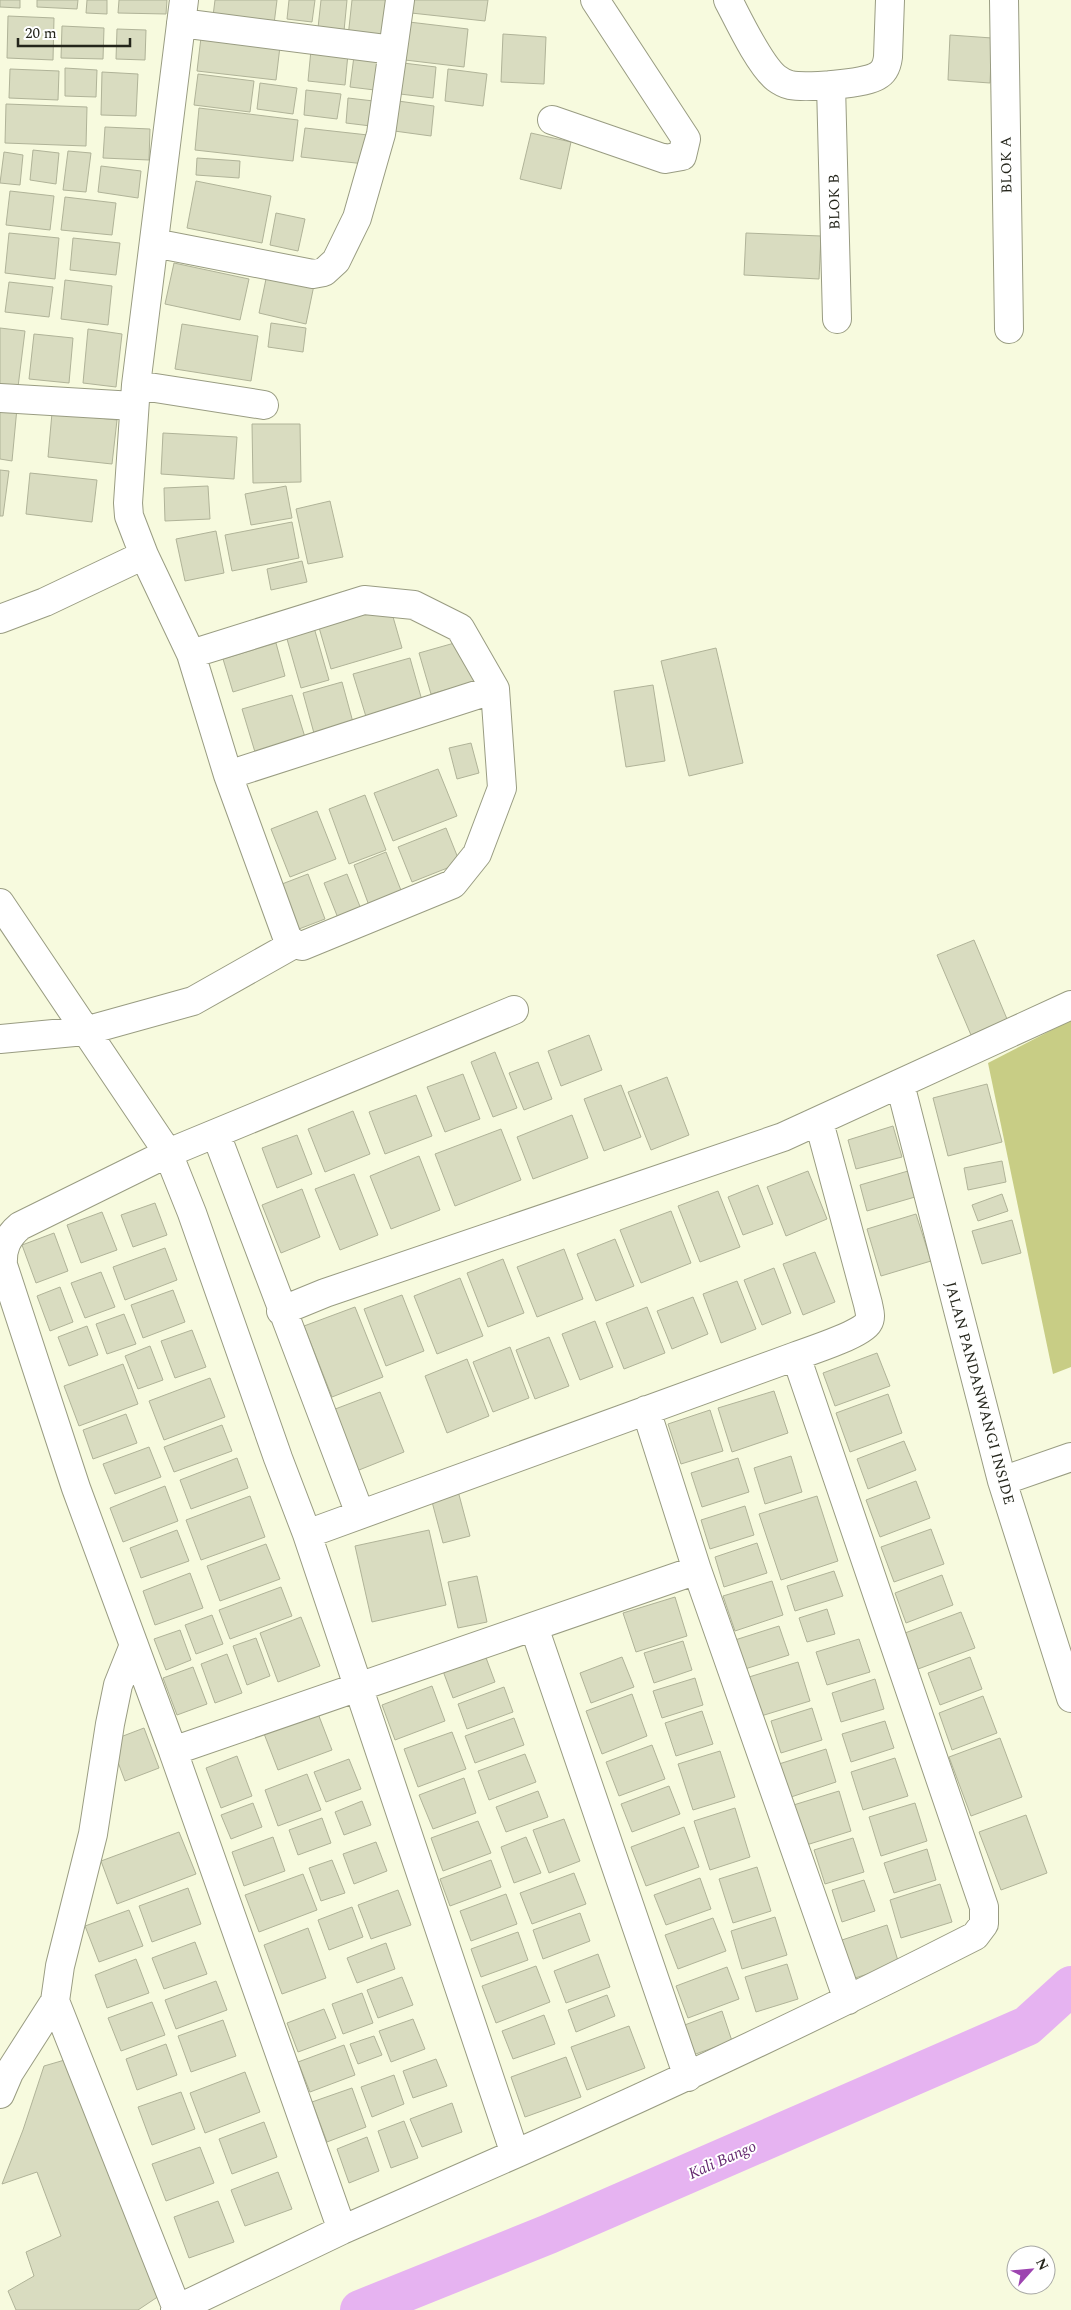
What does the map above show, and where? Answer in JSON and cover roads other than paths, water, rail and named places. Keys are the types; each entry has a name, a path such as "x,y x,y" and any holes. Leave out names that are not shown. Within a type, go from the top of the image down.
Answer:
{"street":[{"path":"154,243 313,274 324,272 336,260 357,218 380,134 400,0"},
{"path":"552,120 665,159 682,156 686,139 595,0"},
{"path":"728,0 765,66 776,78 789,85 831,85 873,78 887,66 890,0"},
{"name":"BLOK A","path":"1004,0 1009,329"},
{"path":"192,654 364,600 414,605 460,628 495,689 502,788 477,854 453,884 302,946 294,944 286,937 228,775 192,654 144,555 130,516 128,503 135,396 182,12 393,50"},
{"name":"BLOK B","path":"831,85 837,319"},
{"path":"0,398 135,396 264,405"},
{"path":"0,619 45,602 144,555"},
{"path":"228,775 495,689"},
{"path":"0,903 168,1153 192,1213 278,1458 307,1534 515,2154"},
{"path":"0,1039 85,1031 193,1001 294,944"},
{"path":"281,1311 325,1292 774,1141 1071,1005"},
{"path":"342,2230 173,1751 76,1488 3,1265 2,1251 13,1232 20,1226 168,1153 514,1010"},
{"name":"JALAN PANDANWANGI INSIDE","path":"900,1084 1002,1481 1071,1698"},
{"path":"307,1534 796,1356 857,1332 867,1325 870,1318 819,1122"},
{"path":"216,1134 281,1311 360,1514"},
{"path":"55,2001 176,2310 342,2230 688,2077 975,1936 982,1929 985,1915 796,1356"},
{"path":"646,1410 697,1570 848,2000"},
{"path":"1002,1481 1071,1457"},
{"path":"173,1751 697,1570"},
{"path":"534,1627 688,2077"},
{"path":"0,2094 9,2073 55,2001 60,1966 93,1834 118,1685 134,1645"}],"waterway":[{"name":"Kali Bango","path":"360,2310 549,2234 1027,2026 1071,1986"}]}
